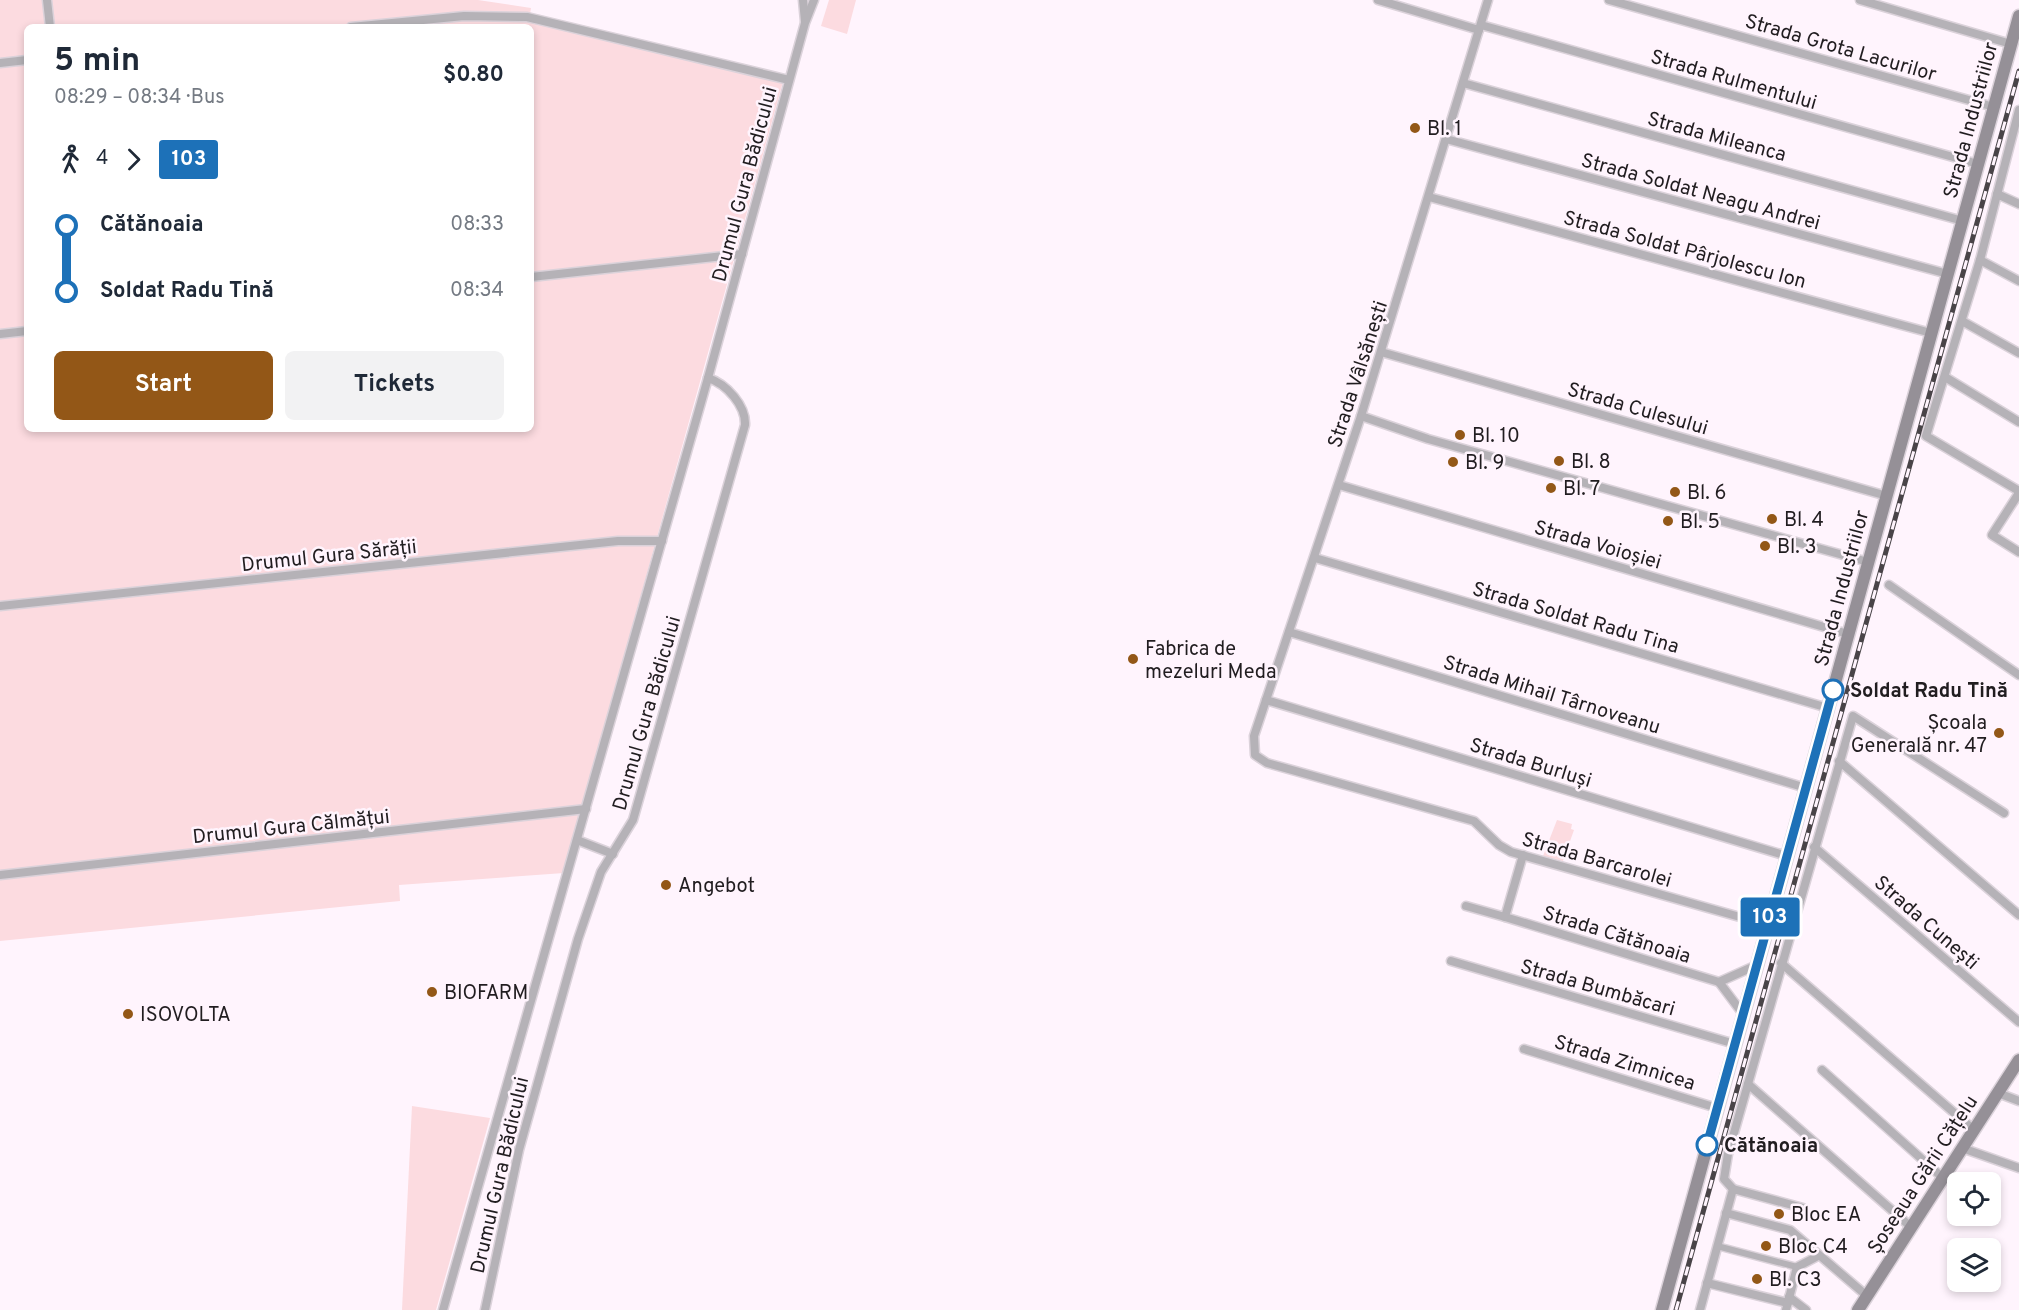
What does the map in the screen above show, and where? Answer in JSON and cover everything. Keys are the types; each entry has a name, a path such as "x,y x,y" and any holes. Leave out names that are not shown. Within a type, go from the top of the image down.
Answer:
{"main road":[{"name":"Strada Industriilor","path":"1662,1310 2019,16"},
{"name":"Șoseaua Gării Cățelu","path":"1858,1310 2019,1060"}],"street":[{"path":"47,0 50,24"},
{"path":"804,0 805,23"},
{"name":"Drumul Gura Bădicului","path":"442,1310 708,378 805,23 814,0"},
{"name":"Strada Rulmentului","path":"1378,0 1978,164"},
{"name":"Strada Vâlsănești","path":"1255,755 1254,736 1361,416 1488,0"},
{"name":"Strada Grota Lacurilor","path":"1609,0 1994,107"},
{"path":"1860,0 2011,44"},
{"path":"382,24 464,16 526,17 789,80"},
{"path":"0,63 24,60"},
{"name":"Strada Mileanca","path":"1463,83 1962,220"},
{"path":"2019,110 1980,260 1946,377 1926,436 2019,492 1992,535 2019,552"},
{"name":"Strada Soldat Neagu Andrei","path":"1446,139 1948,274"},
{"path":"1997,194 2019,204"},
{"name":"Strada Soldat Pârjolescu Ion","path":"1429,197 1931,333"},
{"path":"534,277 742,254"},
{"path":"1980,260 2019,281"},
{"path":"1962,321 2019,353"},
{"path":"0,334 24,331"},
{"name":"Strada Culesului","path":"1381,352 1887,496"},
{"path":"1946,377 2019,422"},
{"name":"Drumul Gura Bădicului","path":"485,1310 519,1150 543,1059 594,888 633,820 745,425 746,414 739,403 715,381 708,378"},
{"path":"1361,416 1428,439 1868,562"},
{"name":"Strada Voioșiei","path":"1339,485 1848,634"},
{"name":"Drumul Gura Sărății","path":"0,606 618,541 662,541"},
{"name":"Strada Soldat Radu Tina","path":"1315,558 1828,708"},
{"path":"1889,585 2019,675"},
{"name":"Strada Mihail Târnoveanu","path":"1289,632 1806,788"},
{"name":"Strada Burluși","path":"1266,700 1787,856"},
{"path":"1803,1208 1733,1189 1727,1184 1724,1175 1781,963 1853,716 2004,813"},
{"name":"Strada Barcarolei","path":"1255,755 1267,763 1474,821 1485,829 1498,845 1523,855 1768,925"},
{"path":"1839,761 2019,915"},
{"name":"Drumul Gura Călmățui","path":"0,875 586,809"},
{"path":"577,840 613,854"},
{"name":"Strada Cunești","path":"1815,847 2019,1022"},
{"path":"1505,917 1523,855"},
{"name":"Strada Cătănoaia","path":"1466,906 1719,982"},
{"name":"Strada Bumbăcari","path":"1451,961 1735,1044"},
{"path":"1781,963 1974,1130"},
{"path":"1743,1014 1719,982 1757,965"},
{"name":"Strada Zimnicea","path":"1524,1048 1718,1108"},
{"path":"1822,1070 1942,1178"},
{"path":"1748,1084 1911,1227"},
{"path":"1998,1093 2019,1101"},
{"path":"1962,1148 2019,1168"},
{"path":"1700,1310 1733,1189"},
{"path":"1726,1213 1790,1230 1867,1296"},
{"path":"1717,1246 1797,1267 1818,1256"},
{"path":"1788,1303 1797,1267"},
{"path":"1707,1283 1788,1303 1806,1310"}],"shaded area":[{"path":"0,0 478,0 531,8 530,14 590,27 588,34 783,82 564,873 399,885 400,901 0,941"},
{"path":"829,0 856,0 847,34 821,26"},
{"path":"1557,820 1572,824 1571,829 1574,830 1563,861 1543,856"},
{"path":"412,1106 490,1118 436,1310 402,1310"}],"railway":[{"path":"1676,1310 2019,71"}],"bus line":[{"name":"103","path":"1707,1145 1833,690"}],"place":[{"name":"Bl. 1","path":"1415,128"},
{"name":"Bl. 10","path":"1460,435"},
{"name":"Bl. 8","path":"1559,461"},
{"name":"Bl. 9","path":"1453,462"},
{"name":"Bl. 7","path":"1551,488"},
{"name":"Bl. 6","path":"1675,492"},
{"name":"Bl. 4","path":"1772,519"},
{"name":"Bl. 5","path":"1668,521"},
{"name":"Bl. 3","path":"1765,546"},
{"name":"Fabrica de mezeluri Meda","path":"1133,659"},
{"name":"Soldat Radu Tină","path":"1833,690"},
{"name":"Școala Generală nr. 47","path":"1999,733"},
{"name":"Angebot","path":"666,885"},
{"name":"BIOFARM","path":"432,992"},
{"name":"ISOVOLTA","path":"128,1014"},
{"name":"Cătănoaia","path":"1707,1145"},
{"name":"Bloc EA","path":"1779,1214"},
{"name":"Bloc C4","path":"1766,1246"},
{"name":"Bl. C3","path":"1757,1279"}]}
